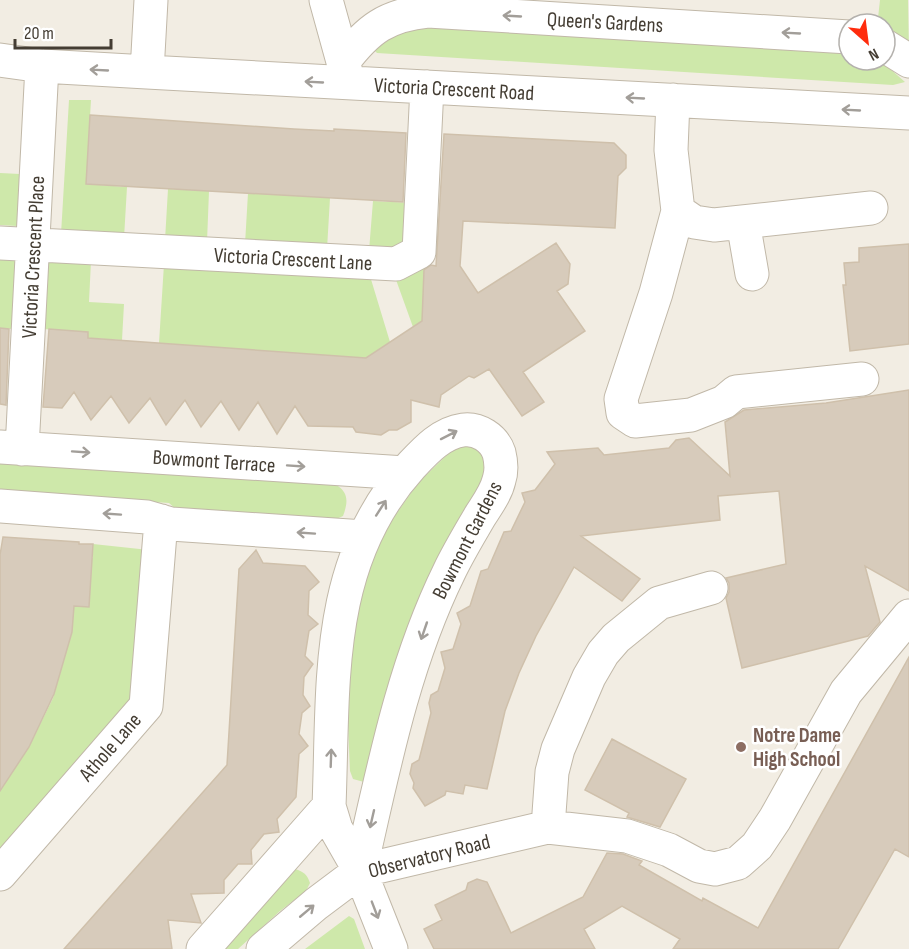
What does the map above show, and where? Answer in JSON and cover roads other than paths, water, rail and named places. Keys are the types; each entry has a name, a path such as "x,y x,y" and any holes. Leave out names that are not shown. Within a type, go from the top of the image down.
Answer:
{"street":[{"path":"147,72 151,0"},
{"path":"326,0 346,73"},
{"name":"Queen's Gardens","path":"346,73 359,41 385,22 407,13 428,11 837,36"},
{"name":"Victoria Crescent Road","path":"0,60 42,66 147,72 346,73 427,87 909,113"},
{"name":"Victoria Crescent Place","path":"11,448 33,245 42,66"},
{"name":"Victoria Crescent Lane","path":"0,243 396,264 419,252 427,87"},
{"path":"673,100 671,150 678,211 656,293 621,399 623,413 635,421 691,415 724,402 736,392 862,379"},
{"path":"678,211 694,222 714,225 871,208"},
{"path":"743,222 752,274"},
{"name":"Bowmont Gardens","path":"467,429 480,432 496,446 501,464 496,486 443,584 414,659 392,733 360,872 336,829 329,806 335,648 341,607 350,572 376,514 405,473 436,443 456,431 467,429"},
{"name":"Bowmont Terrace","path":"11,448 405,473"},
{"path":"0,506 147,517 171,524 364,537"},
{"name":"Athole Lane","path":"0,874 146,705 161,521"},
{"path":"548,827 552,772 558,748 588,677 603,653 616,638 658,603 711,588"},
{"name":"Observatory Road","path":"263,949 316,903 360,872 548,827 627,836 669,850 699,866 715,869 738,863 757,846 775,819 846,692 909,616"},
{"path":"203,949 329,806"},
{"path":"360,872 391,949"}],"place":[{"name":"Notre Dame High School","path":"741,747"}]}
